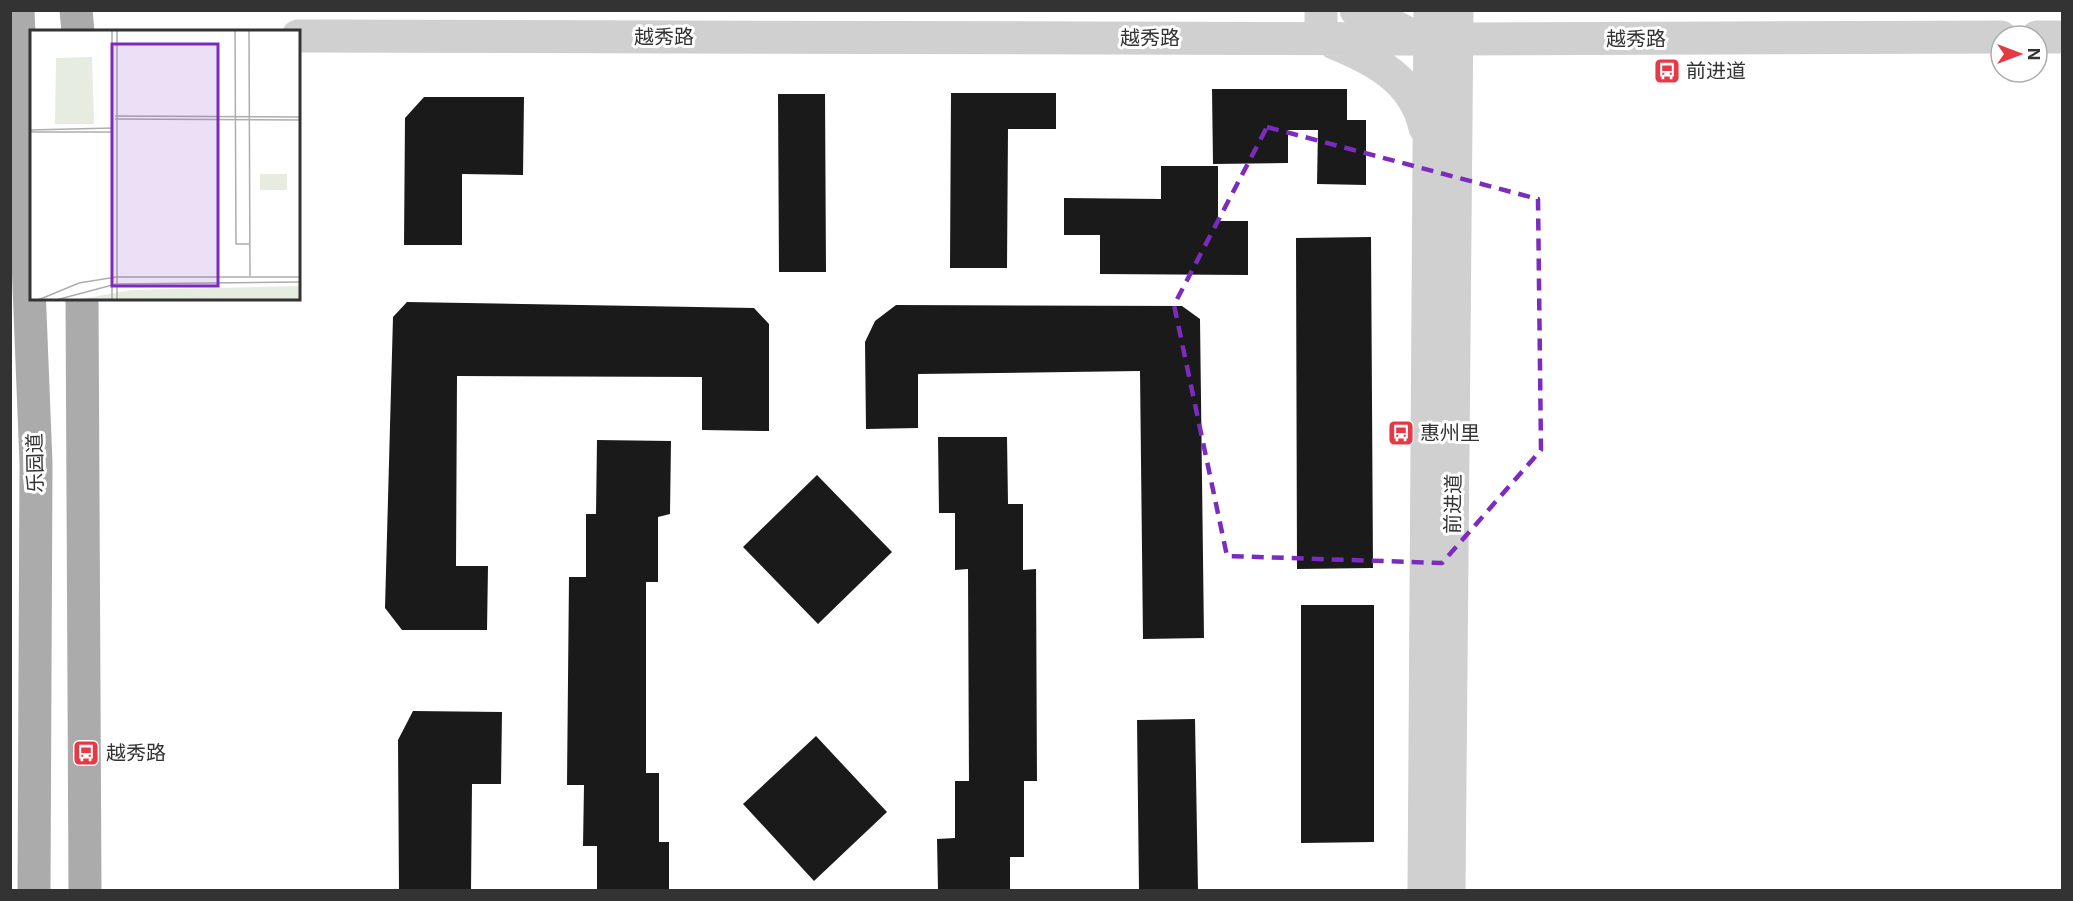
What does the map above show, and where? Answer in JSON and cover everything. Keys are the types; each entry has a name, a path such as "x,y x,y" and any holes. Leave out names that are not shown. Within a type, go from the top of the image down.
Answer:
{"main road":[{"path":"76,10 78,30"},
{"name":"乐园道","path":"20,30 36,463 34,891"},
{"path":"82,300 85,891"}],"street":[{"name":"越秀路","path":"300,36 1339,22 1437,32 1989,37"},
{"path":"1339,22 1369,58 1387,69 1404,84 1417,103 1425,125 1443,151"},
{"name":"前进道","path":"1437,32 1443,151 1449,891"},
{"name":"前进道","path":"1424,891 1443,151"}],"highlighted area":[{"path":"1267,127 1538,199 1541,450 1442,563 1227,556 1174,305"}],"building":[{"path":"1212,89 1347,89 1347,120 1366,120 1366,185 1317,184 1318,130 1288,130 1288,163 1213,164"},
{"path":"951,93 1056,93 1056,129 1008,129 1007,268 950,268"},
{"path":"778,94 825,94 826,272 779,272"},
{"path":"424,97 524,97 523,175 462,174 462,245 404,245 405,118"},
{"path":"1161,166 1218,166 1218,221 1248,221 1248,275 1100,274 1100,235 1064,235 1064,198 1161,199"},
{"path":"1371,237 1373,568 1297,569 1296,238"},
{"path":"407,302 754,308 769,324 769,431 702,430 702,377 457,376 456,566 488,566 487,630 402,630 385,608 393,317"},
{"path":"896,305 1182,306 1200,319 1204,638 1143,639 1140,371 918,374 918,428 866,429 865,342 875,321"},
{"path":"938,437 1007,437 1008,504 1023,504 1023,570 1036,569 1037,781 1024,781 1024,857 1010,857 1010,890 938,890 937,839 955,838 955,781 969,781 968,569 955,570 955,513 939,513"},
{"path":"597,440 671,441 670,514 658,517 658,582 646,582 646,773 659,773 659,842 669,842 669,890 597,890 597,846 583,846 584,785 567,785 569,577 586,577 586,514 596,514"},
{"path":"817,475 892,552 818,624 743,547"},
{"path":"1301,605 1374,605 1374,842 1301,843"},
{"path":"413,711 502,712 501,784 472,784 471,890 399,890 398,740"},
{"path":"1195,719 1198,890 1139,890 1137,720"},
{"path":"816,736 887,812 814,881 743,804"}],"place":[{"name":"前进道","path":"1667,71"},
{"name":"惠州里","path":"1401,433"},
{"name":"越秀路","path":"86,753"}]}
